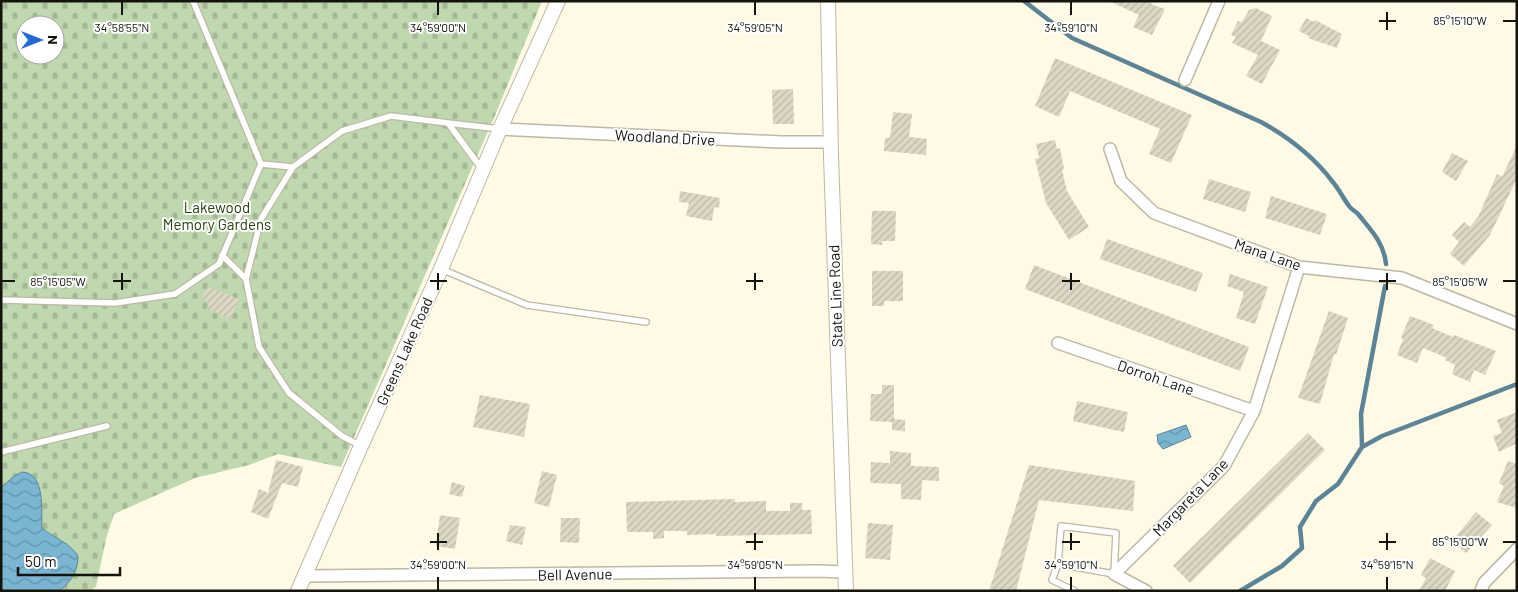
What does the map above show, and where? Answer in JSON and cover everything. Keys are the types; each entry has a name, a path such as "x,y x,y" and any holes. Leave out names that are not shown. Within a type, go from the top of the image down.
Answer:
{"street":[{"name":"Greens Lake Road","path":"298,591 558,1"},
{"name":"State Line Road","path":"828,1 846,591"},
{"path":"1185,80 1219,1"},
{"name":"Woodland Drive","path":"500,129 781,142 831,142"},
{"name":"Mana Lane","path":"1110,149 1121,181 1154,213 1300,267 1402,278 1517,324"},
{"name":"Margareta Lane","path":"1114,574 1224,466 1254,411 1300,267"},
{"name":"Dorroh Lane","path":"1058,343 1254,411"},
{"path":"1481,591 1484,583 1517,549"},
{"name":"Bell Avenue","path":"306,576 845,572"},
{"path":"1114,574 1146,591"}],"lane":[{"path":"1,300 115,303 175,294 219,264 261,164 193,1"},
{"path":"361,446 342,436 289,394 259,347 246,278 261,219 293,167 342,131 391,116 500,129"},
{"path":"448,123 483,171"},
{"path":"261,164 293,167"},
{"path":"222,256 246,278"},
{"path":"441,269 527,305 646,322"},
{"path":"1,452 107,426"},
{"path":"1058,564 1114,574 1116,532 1062,526 1058,564 1052,580 1074,591"}],"green space":[{"name":"Lakewood Memory Gardens","path":"1,1 542,1 496,113 341,467 278,454 249,465 195,478 114,514 106,539 96,587 90,591 1,591"}],"water":[{"path":"1186,425 1191,437 1163,449 1158,443 1157,435"},
{"path":"22,472 30,474 39,486 42,503 42,528 75,551 78,556 77,567 73,576 59,591 1,591 1,488"}],"building":[{"path":"1109,1 1148,1 1165,9 1152,35 1133,27 1139,15"},
{"path":"1256,8 1272,16 1261,41 1280,50 1262,84 1246,76 1258,55 1232,43 1236,37 1231,35 1238,21 1242,22 1249,10"},
{"path":"1306,18 1314,22 1315,20 1342,34 1337,48 1308,38 1309,36 1299,31"},
{"path":"1055,58 1192,115 1171,163 1149,154 1160,129 1070,91 1059,117 1035,106"},
{"path":"793,89 794,124 773,124 772,90"},
{"path":"893,112 912,114 909,137 927,139 926,155 884,151 885,138 890,138"},
{"path":"1055,140 1057,149 1060,148 1064,169 1062,170 1067,191 1089,227 1069,240 1046,203 1035,159 1039,158 1036,144"},
{"path":"1517,145 1517,178 1490,235 1464,266 1450,254 1459,242 1452,235 1464,222 1470,227 1478,217 1497,174 1502,177"},
{"path":"1452,153 1468,161 1456,181 1442,172"},
{"path":"1209,179 1251,192 1245,212 1203,199"},
{"path":"680,191 720,198 719,208 714,207 712,221 686,216 689,203 679,202"},
{"path":"1271,196 1327,214 1320,235 1265,218"},
{"path":"872,211 896,211 895,241 882,241 882,245 871,244"},
{"path":"1107,239 1203,273 1196,292 1100,259"},
{"path":"1034,265 1249,347 1240,371 1025,289"},
{"path":"872,271 903,271 903,301 884,301 884,306 872,306"},
{"path":"1230,274 1268,287 1255,324 1236,318 1244,292 1227,286"},
{"path":"207,286 239,299 231,319 207,309 209,302 202,299"},
{"path":"1329,311 1348,318 1336,355 1334,354 1320,404 1298,398"},
{"path":"1410,316 1434,325 1432,328 1453,337 1454,335 1496,351 1485,375 1474,370 1470,382 1452,374 1455,365 1445,360 1447,358 1423,348 1417,363 1397,355 1403,339 1401,338"},
{"path":"882,385 894,385 894,419 905,420 905,431 892,430 892,422 870,421 871,394 882,394"},
{"path":"480,395 530,404 524,437 473,427"},
{"path":"1077,401 1128,412 1124,432 1073,421"},
{"path":"1517,412 1517,443 1499,452 1493,436 1502,433 1497,420"},
{"path":"1308,433 1325,450 1190,583 1173,566"},
{"path":"890,451 911,453 911,466 939,467 939,481 922,480 921,500 901,499 901,484 870,483 871,462 890,463"},
{"path":"276,460 303,467 298,487 282,483 268,519 251,512 259,489 268,493"},
{"path":"1508,461 1517,464 1517,508 1497,502 1504,486 1499,483"},
{"path":"1029,465 1135,481 1133,511 1039,500 1016,591 989,591"},
{"path":"542,471 557,475 549,507 534,503"},
{"path":"452,482 465,486 462,497 449,494"},
{"path":"735,499 735,502 766,501 766,511 790,511 790,503 802,503 802,510 811,510 812,534 716,536 716,534 687,535 687,531 664,531 664,538 653,539 653,532 627,532 626,502"},
{"path":"1476,512 1492,525 1466,553 1452,541"},
{"path":"440,515 460,518 455,549 436,546"},
{"path":"561,518 580,518 579,543 560,542"},
{"path":"868,523 893,525 890,560 865,558"},
{"path":"510,525 526,527 522,545 506,541"},
{"path":"1430,558 1455,571 1445,591 1419,591 1426,578 1421,575"}],"waterway":[{"path":"1024,1 1072,38 1261,122 1281,134 1308,155 1325,172 1351,209 1358,214 1380,243 1386,264"},
{"path":"1362,447 1361,414 1385,286"},
{"path":"1240,591 1282,566 1302,548 1300,527 1316,501 1338,484 1362,447 1382,436 1517,384"}]}
